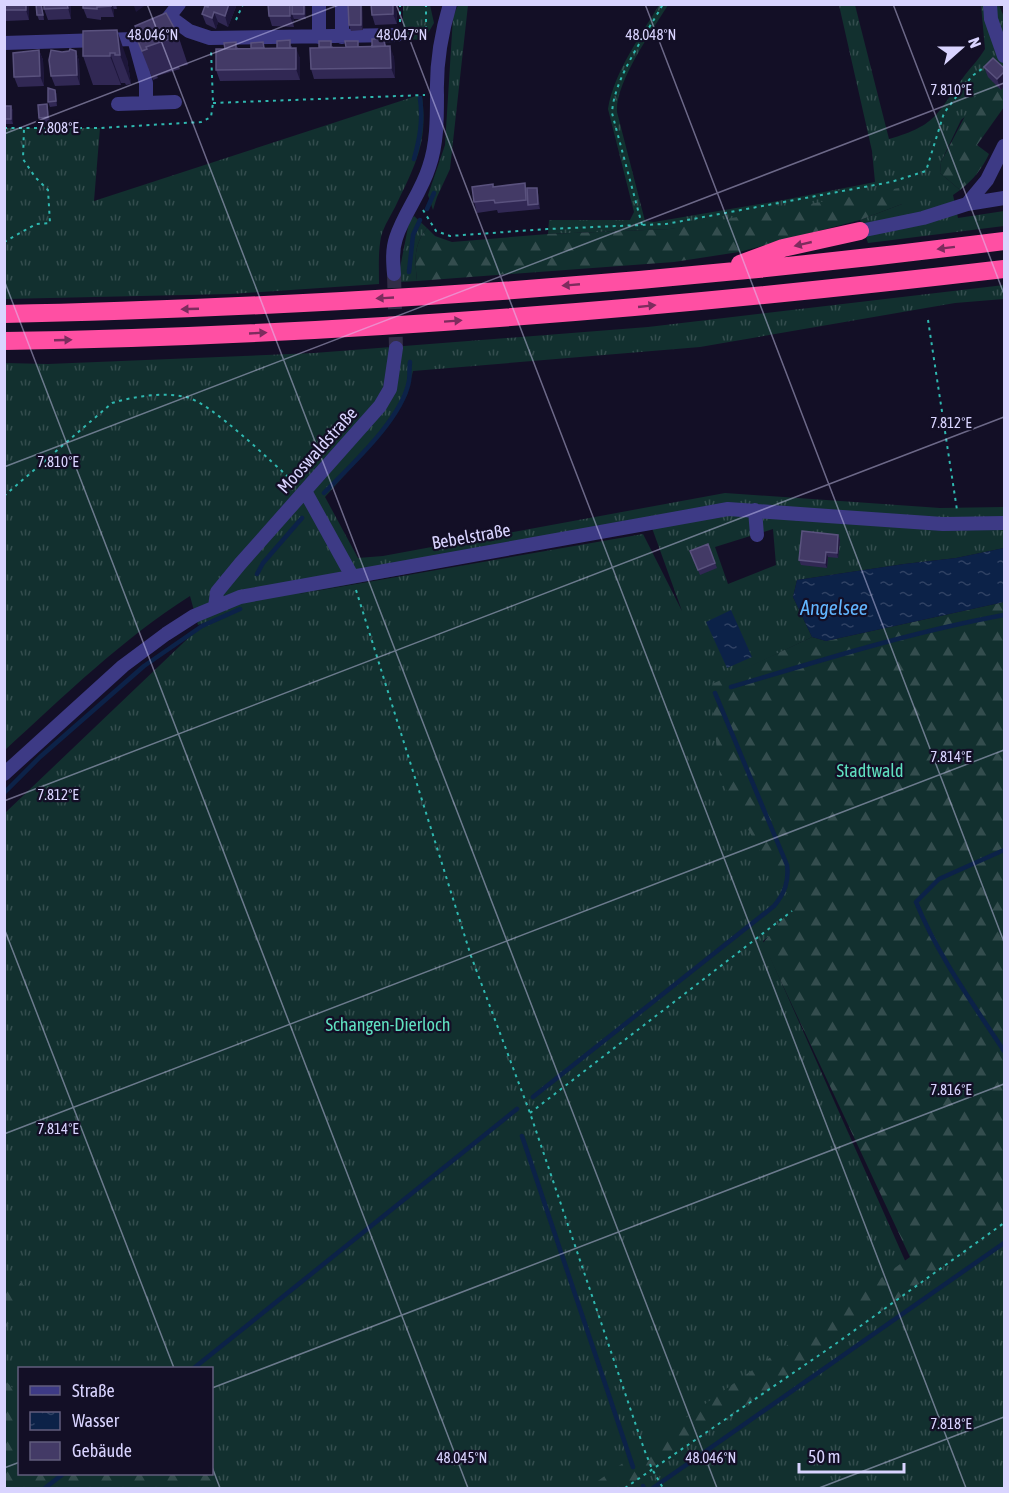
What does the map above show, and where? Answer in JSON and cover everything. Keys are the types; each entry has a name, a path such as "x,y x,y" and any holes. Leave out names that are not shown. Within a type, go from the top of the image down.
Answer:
{"highway":[{"path":"713,274 783,248 860,231"},
{"path":"4,314 246,307 464,294 713,274 1005,241"},
{"path":"4,341 249,334 581,313 862,285 1005,268"}],"street":[{"path":"4,43 134,39 158,27 170,17 179,4"},
{"path":"319,4 319,37"},
{"path":"342,4 342,37"},
{"path":"394,274 393,256 396,238 416,200 429,167 435,141 440,45 450,4"},
{"path":"990,4 991,19 1004,55"},
{"path":"170,17 189,31 210,38 342,37 397,34"},
{"path":"134,39 146,83 146,103"},
{"path":"118,105 175,102"},
{"path":"967,204 987,180 1004,148"},
{"path":"860,231 923,218 967,204 1005,198"},
{"name":"Mooswaldstraße","path":"215,607 217,592 380,406 390,389 396,348"},
{"path":"305,491 352,576"},
{"name":"Bebelstraße","path":"4,774 123,666 194,616 240,597 728,509 943,524 1005,523"},
{"path":"755,510 757,535"},
{"path":"240,564 238,586 240,597"}],"path":[{"path":"236,21 243,4"},
{"path":"642,225 612,113 612,104 628,66 663,4"},
{"path":"416,200 436,231 450,236 666,224 891,182 926,171 944,113 972,76 1004,55"},
{"path":"213,103 436,94"},
{"path":"4,242 36,224 50,223 48,190 35,177 23,159 24,128"},
{"path":"928,320 956,505"},
{"path":"4,496 112,403 127,398 162,395 186,397 212,410 305,491"},
{"path":"352,576 471,956 530,1113 652,1469 663,1488"},
{"path":"530,1113 792,911"},
{"path":"624,1488 834,1345 1005,1223"}],"green space":[{"path":"403,5 430,5 434,23 424,40 403,39"},
{"path":"458,5 468,5 450,169 433,210 428,195 445,145 453,17"},
{"path":"659,5 668,5 628,72 618,100 617,112 645,221 654,222 778,201 875,182 872,151 839,5 855,5 889,139 918,128 942,108 985,49 981,5 999,5 1004,17 1004,85 961,120 941,162 940,173 960,190 953,195 958,218 1004,211 1004,226 868,243 860,220 902,204 670,229 548,234 549,220 630,220 634,212 608,109 622,68"},
{"path":"991,81 1004,85 1004,107 977,145 989,154 977,174 960,190 940,173 941,162 975,97"},
{"path":"416,96 422,96 422,139 410,176 381,237 379,284 230,294 5,299 5,128 100,128 94,201"},
{"path":"899,188 902,204 860,220 739,252 674,262 417,281 417,247 427,228 435,236 452,242 548,234 670,229"},
{"path":"414,216 427,228 417,247 417,281 400,282 399,273 409,222"},
{"name":"Schangen-Dierloch","path":"1004,285 1004,299 955,303 700,347 413,371 407,395 384,431 325,497 358,558 383,556 725,493 940,508 1004,507 1004,548 956,558 797,580 793,597 812,637 718,682 814,898 763,941 911,1274 1004,1208 1004,1488 5,1488 5,813 204,623 198,625 190,596 117,649 5,750 5,363 48,364 314,353 648,327","holes":["652,528 682,611 643,534 299,594","773,529 776,565 728,584 715,547"]},
{"name":"Stadtwald","path":"1004,602 1004,1223 834,1345 625,1488 588,1488 910,1257 763,943 795,904 773,875 720,778 710,685 812,637 826,641"},
{"path":"4,1270 30,1290 5,1329 4,1329"},
{"path":"4,1379 18,1394 18,1475 207,1475 217,1488 5,1488"}],"water":[{"name":"Angelsee","path":"1004,548 1004,602 826,641 812,637 793,597 797,580 956,558"},
{"path":"731,610 752,657 727,668 706,622"}],"building":[{"path":"4,4 26,4 26,10 4,10"},
{"path":"36,4 41,4 43,15 37,15"},
{"path":"44,4 67,4 68,8 44,9"},
{"path":"83,4 110,4 111,6 97,7 97,9 83,8"},
{"path":"209,4 229,4 225,16 214,12 212,18 202,14 205,6 208,7"},
{"path":"268,4 290,4 290,16 269,16"},
{"path":"292,4 304,4 304,14 292,14"},
{"path":"348,4 361,4 361,25 349,25"},
{"path":"371,4 393,4 393,14 372,15"},
{"path":"166,13 178,35 168,37 169,39 146,47 147,49 142,51 135,34 138,33 135,26"},
{"path":"117,30 120,55 110,53 110,56 83,56 83,31"},
{"path":"372,39 384,39 385,46 372,47"},
{"path":"290,40 290,48 277,48 277,41"},
{"path":"319,41 331,41 331,47 319,47"},
{"path":"345,41 358,41 358,47 346,47"},
{"path":"236,42 236,49 225,49 224,43"},
{"path":"263,42 264,48 251,48 251,43"},
{"path":"390,46 391,68 311,69 310,48"},
{"path":"296,48 296,69 216,70 216,49"},
{"path":"70,49 76,51 77,75 51,76 49,60 51,50 62,52"},
{"path":"39,50 40,76 14,77 13,53"},
{"path":"993,58 1005,69 997,79 984,67"},
{"path":"48,88 55,90 56,101 48,102"},
{"path":"47,104 48,117 39,118 38,105"},
{"path":"4,106 11,106 11,119 4,119"},
{"path":"525,183 526,200 495,203 494,200 474,202 472,187"},
{"path":"527,188 537,188 538,204 528,205"},
{"path":"802,531 838,535 837,553 826,552 825,563 799,560"},
{"path":"708,544 715,563 698,570 690,551"}],"waterway":[{"path":"414,159 420,129 420,98"},
{"path":"427,209 434,193"},
{"path":"409,272 413,235 420,220"},
{"path":"324,493 374,441 397,411 409,381 410,362"},
{"path":"257,574 263,563 302,518"},
{"path":"4,793 40,757 144,666 202,626 240,609"},
{"path":"731,687 901,638 1004,615"},
{"path":"533,1097 774,906 783,892 787,882 787,865 715,693"},
{"path":"1004,850 939,879 916,902 945,960 1004,1051"},
{"path":"195,1367 517,1109"},
{"path":"522,1136 633,1467"},
{"path":"653,1488 1004,1243"},
{"path":"45,1488 62,1475"}],"tunnel":[{"path":"394,274 396,348"}]}
